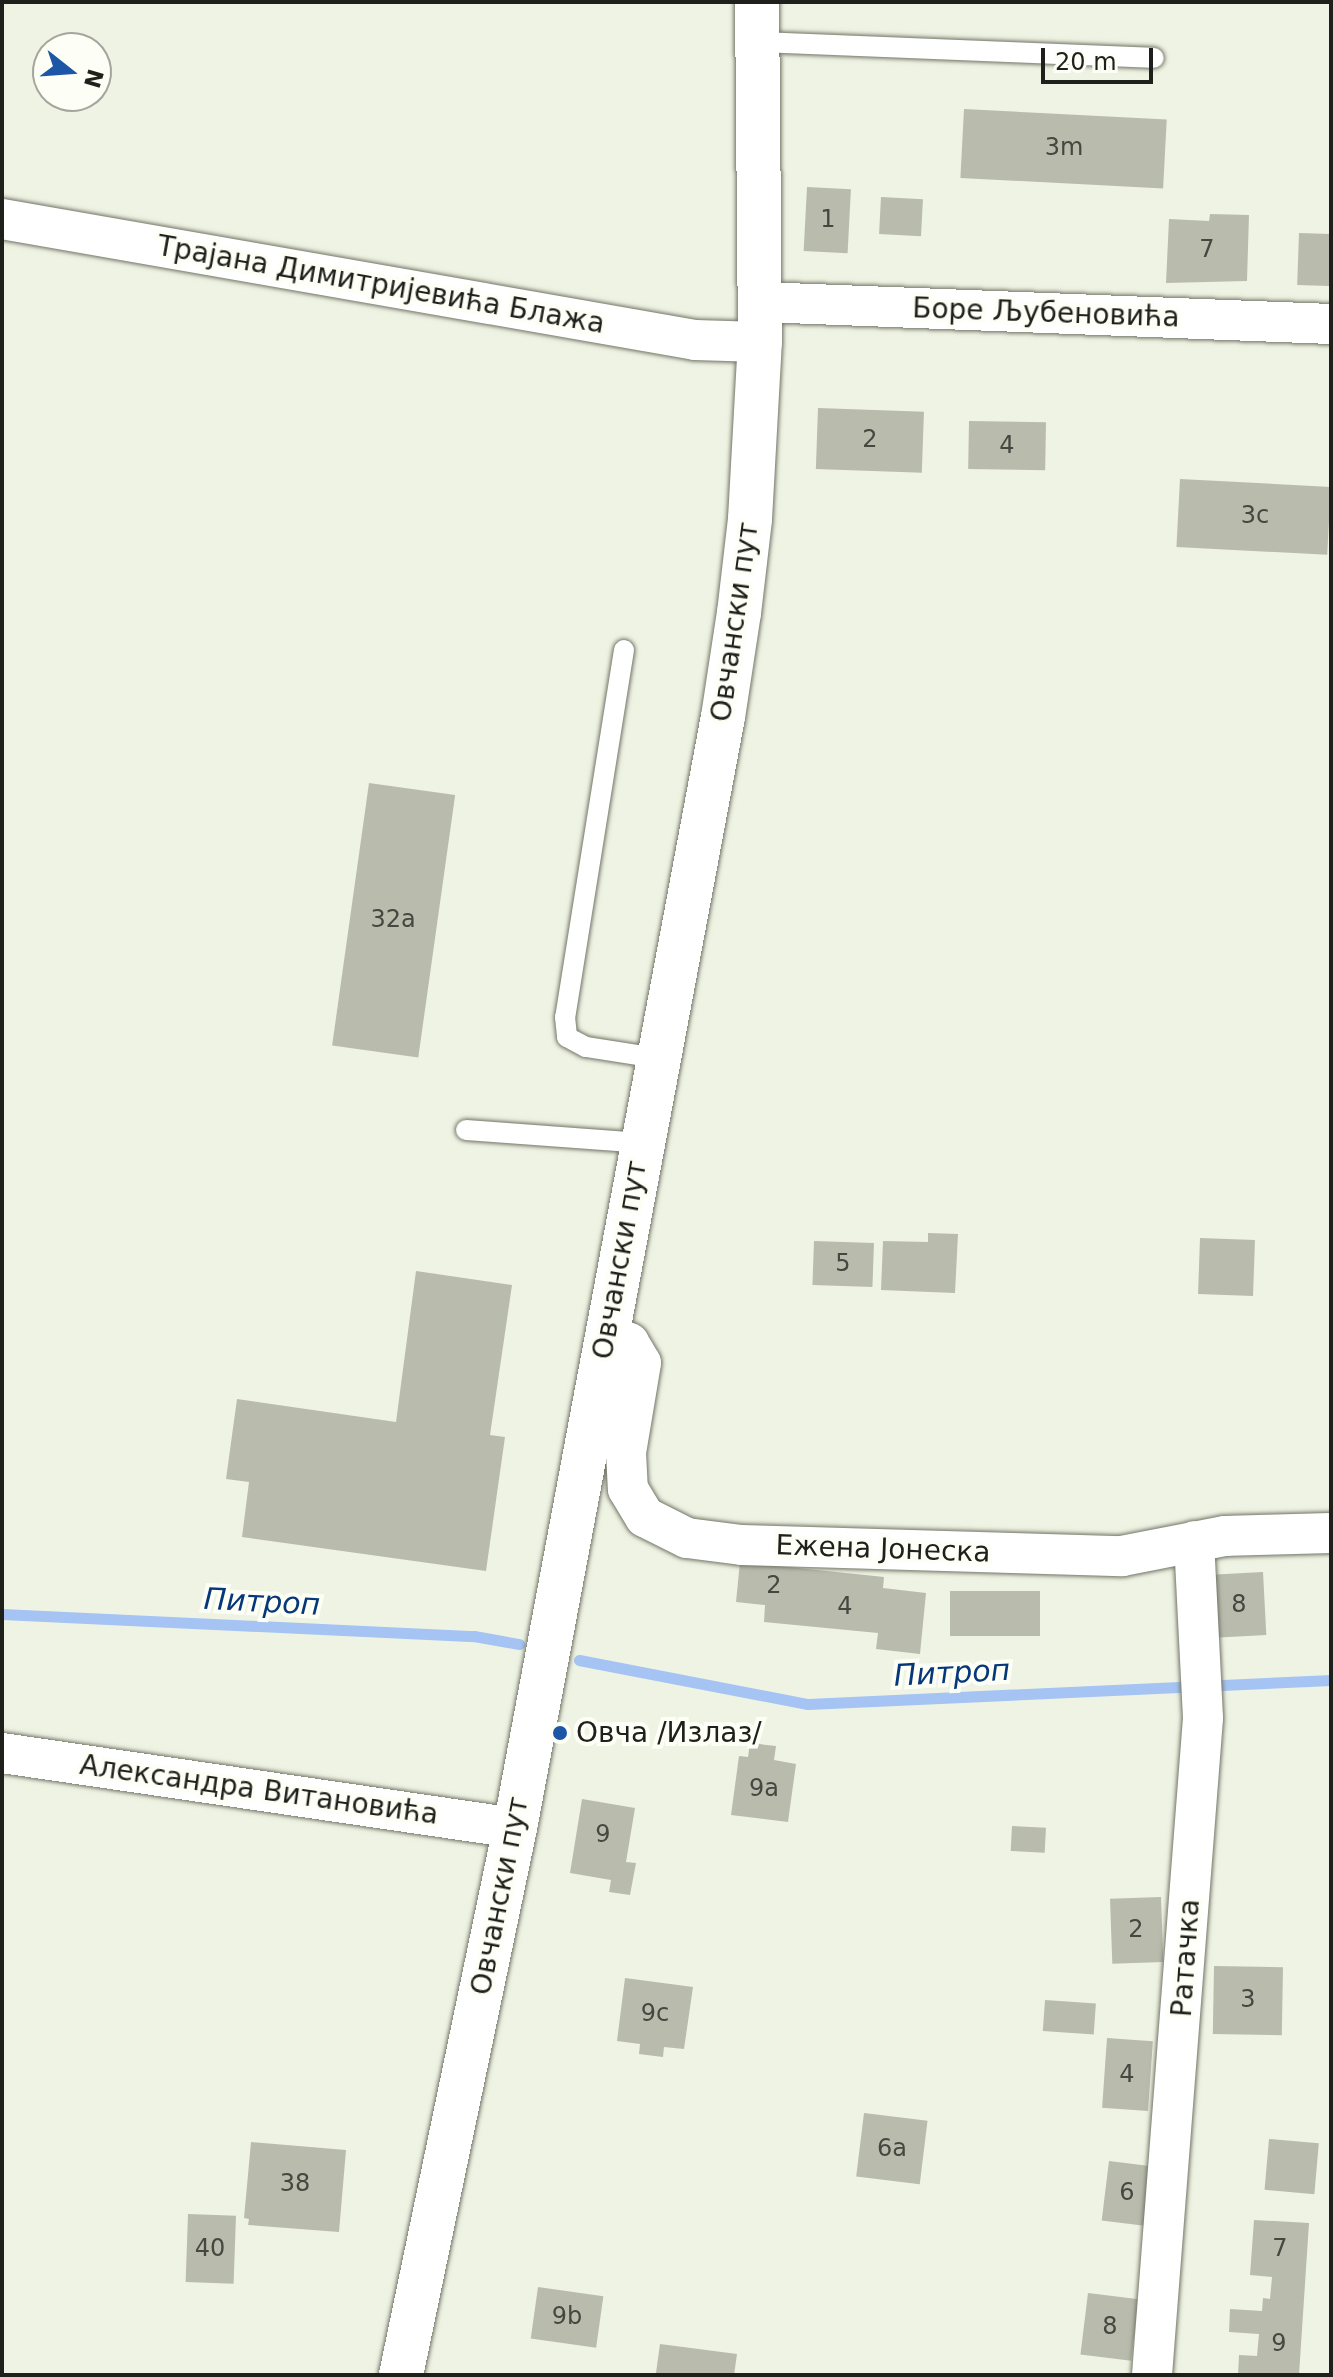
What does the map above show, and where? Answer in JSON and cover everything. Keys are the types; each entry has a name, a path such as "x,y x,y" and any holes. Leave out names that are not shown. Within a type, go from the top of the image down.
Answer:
{"street":[{"name":"Овчански пут","path":"734,2 756,135"},
{"name":"Овчански пут","path":"401,2375 515,1828 739,613 751,504 760,322 757,22"},
{"name":"Трајана Димитријевића Блажа","path":"2,219 695,340 760,322"},
{"name":"Боре Љубеновића","path":"760,322 1331,324"},
{"name":"Ежена Јонеска","path":"607,1334 629,1343 641,1363 626,1453 628,1489 645,1517 678,1535 742,1545 1122,1556 1194,1541 1265,1533 1331,1533"},
{"name":"Ратачка","path":"1152,2375 1203,1718 1194,1541"},
{"name":"Александра Витановића","path":"2,1753 515,1828"}],"lane":[{"path":"757,22 1154,58"},
{"path":"624,650 565,1017 567,1037 586,1047 657,1058"},
{"path":"466,1130 642,1143"}],"building":[{"path":"964,109 1167,120 1163,189 960,178"},
{"path":"807,187 851,189 848,253 804,251"},
{"path":"881,197 923,199 921,236 879,234"},
{"path":"1210,214 1249,215 1247,281 1166,283 1169,219 1209,221"},
{"path":"1299,233 1331,234 1329,286 1297,285"},
{"path":"818,408 924,412 922,473 816,469"},
{"path":"969,421 1046,422 1045,470 968,469"},
{"path":"1180,479 1331,487 1327,555 1176,547"},
{"path":"369,783 455,795 418,1058 332,1045"},
{"path":"928,1233 958,1234 955,1293 881,1290 883,1241 928,1242"},
{"path":"1200,1238 1255,1240 1253,1296 1198,1294"},
{"path":"814,1241 874,1243 872,1287 812,1285"},
{"path":"416,1271 512,1285 490,1435 505,1437 486,1571 242,1537 249,1482 226,1479 237,1399 396,1422"},
{"path":"740,1562 884,1577 883,1588 926,1593 920,1654 876,1649 878,1633 764,1622 765,1605 736,1602"},
{"path":"1263,1572 1266,1635 1214,1638 1211,1575"},
{"path":"950,1591 1040,1591 1040,1636 950,1636"},
{"path":"750,1743 776,1746 774,1760 796,1764 788,1822 731,1815 739,1756 748,1757"},
{"path":"582,1799 635,1808 626,1862 636,1863 630,1895 609,1892 611,1880 570,1873"},
{"path":"1012,1826 1046,1828 1045,1853 1011,1851"},
{"path":"1161,1897 1163,1962 1112,1964 1110,1899"},
{"path":"1214,1966 1283,1967 1282,2035 1213,2034"},
{"path":"625,1978 693,1987 684,2049 664,2047 663,2057 639,2054 640,2044 617,2041"},
{"path":"1045,2000 1096,2004 1094,2034 1043,2031"},
{"path":"1107,2038 1153,2041 1148,2111 1102,2108"},
{"path":"864,2113 928,2121 920,2184 856,2177"},
{"path":"1269,2139 1319,2143 1314,2194 1265,2190"},
{"path":"251,2142 346,2150 339,2232 248,2225 249,2219 244,2218"},
{"path":"1109,2161 1152,2166 1144,2226 1102,2221"},
{"path":"188,2214 236,2216 234,2284 186,2282"},
{"path":"1254,2220 1309,2223 1299,2375 1238,2375 1239,2355 1257,2356 1259,2334 1229,2332 1230,2309 1262,2311 1263,2298 1270,2299 1272,2277 1250,2275"},
{"path":"538,2287 603,2296 596,2348 531,2338"},
{"path":"1088,2293 1139,2299 1131,2361 1080,2355"},
{"path":"660,2344 737,2354 734,2375 656,2373"}],"waterway":[{"name":"Питроп","path":"2,1614 474,1636 519,1644"},
{"name":"Питроп","path":"579,1660 808,1704 1331,1680"}],"place":[{"name":"Овча /Излаз/","path":"560,1733"}]}
